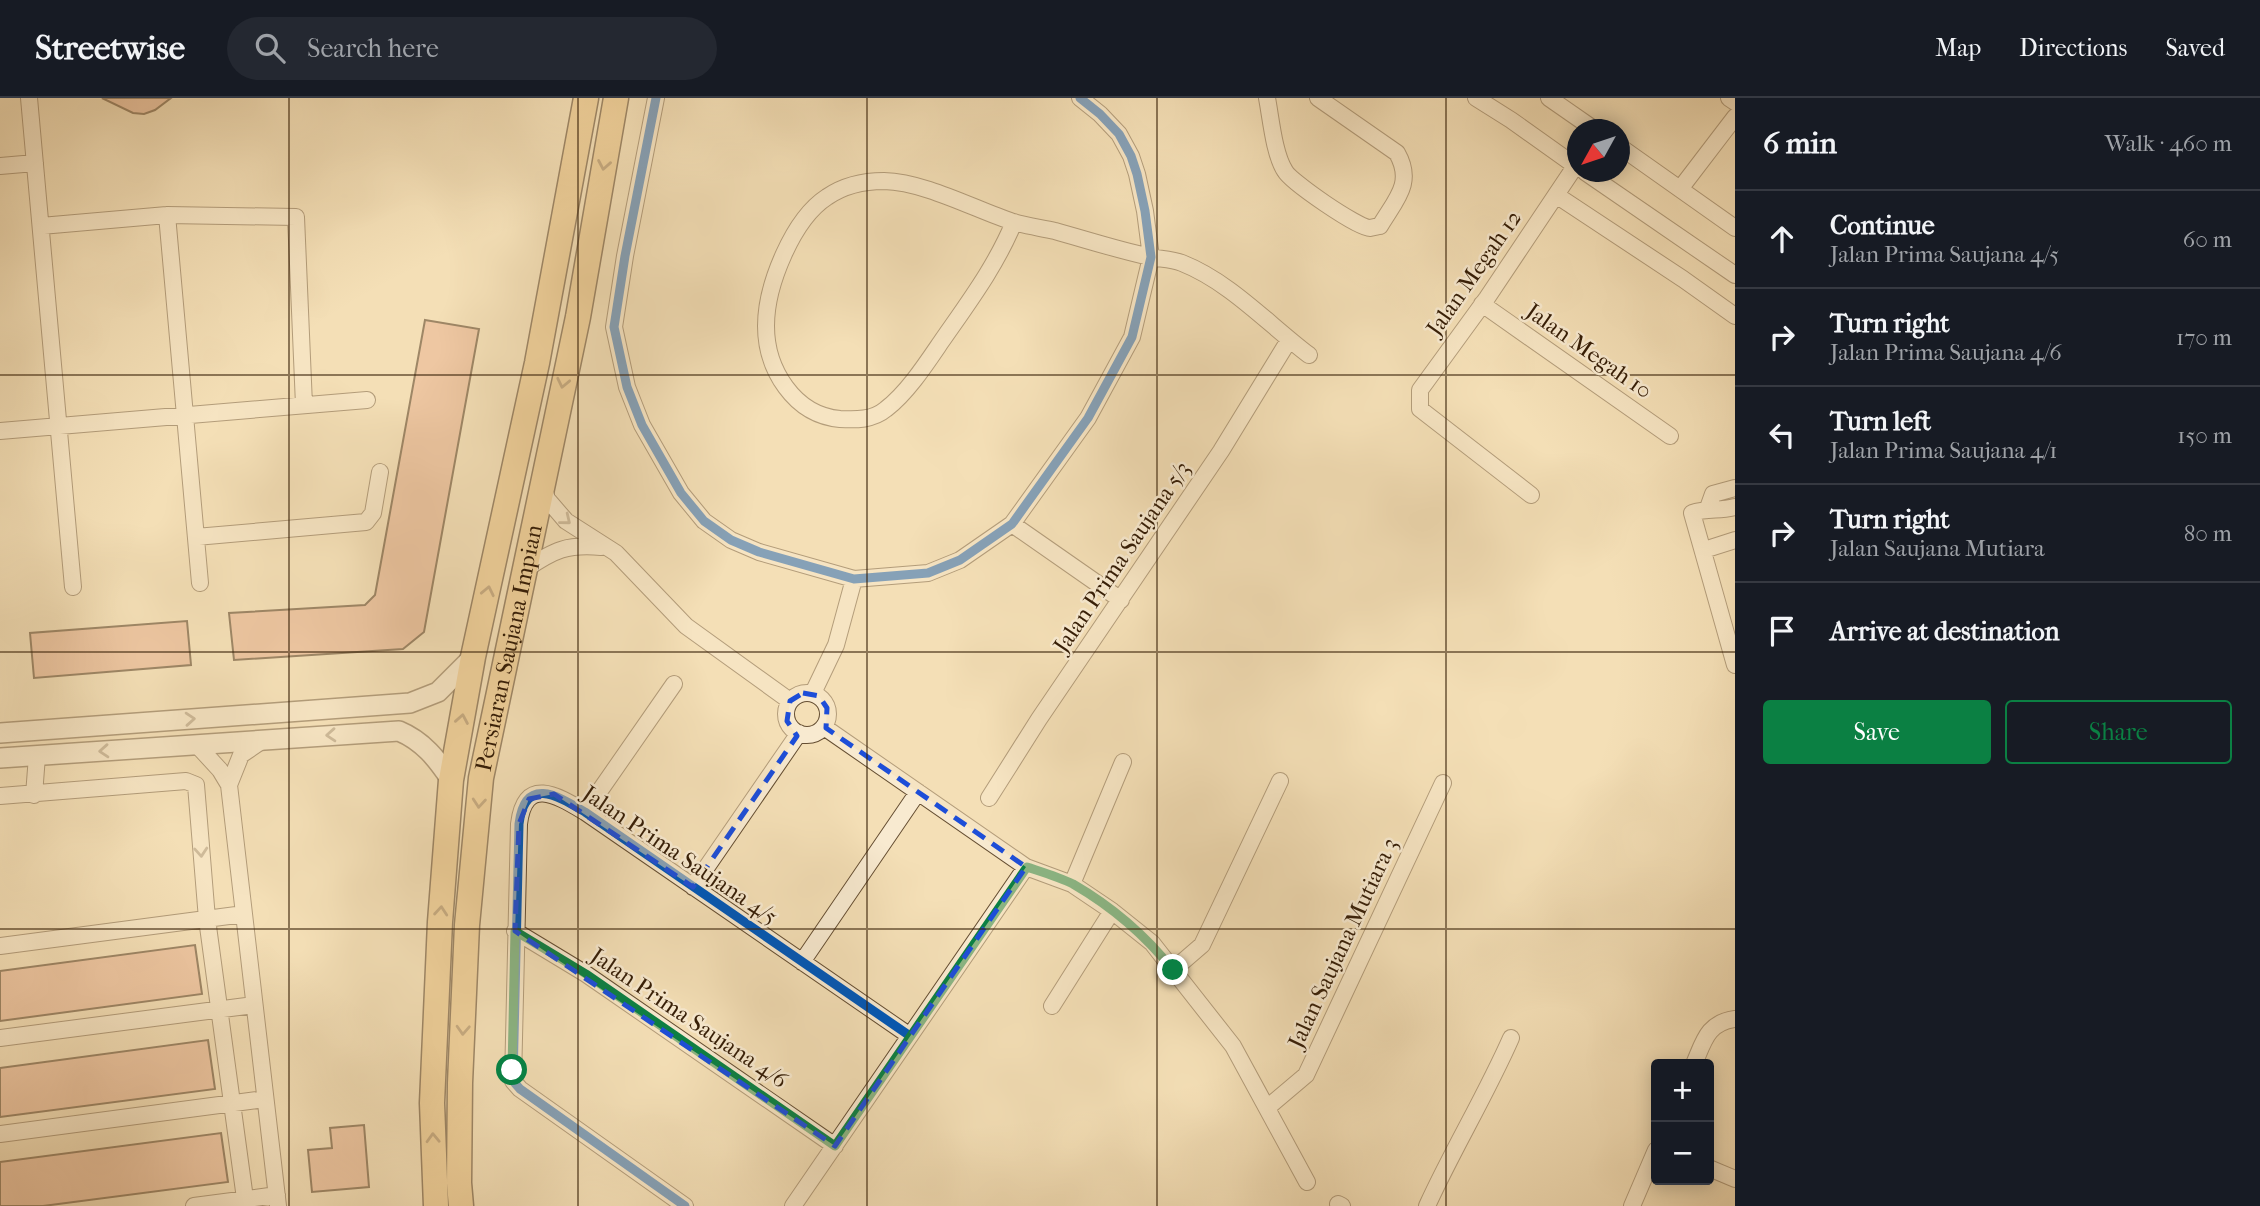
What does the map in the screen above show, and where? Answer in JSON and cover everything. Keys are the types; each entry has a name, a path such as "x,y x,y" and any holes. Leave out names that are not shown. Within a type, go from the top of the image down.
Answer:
{"highway":[{"name":"Persiaran Saujana Impian","path":"436,1206 432,1102 440,922 452,780 473,657 537,363 530,329 540,263 553,197 577,148 586,98"},
{"name":"Persiaran Saujana Impian","path":"461,1206 460,1083 467,939 481,778 578,317 616,98"}],"street":[{"path":"29,98 74,587"},
{"path":"656,98 614,327 627,387 642,425 681,494 704,521 731,540 759,552 854,579 928,573 960,560 1012,524 1088,418 1118,367 1132,337 1151,257 1145,211 1131,156 1119,134 1080,98"},
{"path":"1266,98 1278,153 1285,171 1295,182 1357,224 1370,228 1380,226 1401,192 1405,181 1404,167 1396,153 1318,98"},
{"path":"1476,98 1567,160"},
{"path":"1549,98 1579,119"},
{"path":"1730,98 1735,102"},
{"path":"1681,189 1735,117"},
{"path":"1630,154 1735,228"},
{"path":"0,166 35,163"},
{"path":"1014,222 1004,247 977,291 920,371 885,411 860,421 831,418 806,407 788,391 773,366 766,326 771,294 785,253 799,224 826,197 850,186 885,181 947,196 1014,222 1151,257 1179,261 1209,276 1309,355"},
{"name":"Jalan Megah 12","path":"1531,495 1420,410 1420,390 1567,182"},
{"path":"1599,182 1735,275"},
{"path":"1556,195 1735,316"},
{"path":"41,226 167,215 296,217 303,405"},
{"path":"167,215 201,583"},
{"name":"Jalan Megah 10","path":"1482,304 1670,436"},
{"name":"Jalan Prima Saujana 5/3","path":"989,798 1221,451 1289,340"},
{"path":"0,431 367,400"},
{"path":"196,537 366,522 373,513 380,472"},
{"path":"542,481 547,499 555,511 616,553 696,634 790,701"},
{"path":"1708,508 1713,495 1735,488"},
{"path":"1735,507 1719,511 1708,508 1692,513 1735,665"},
{"path":"1012,524 1121,600"},
{"path":"1704,550 1735,540"},
{"path":"526,569 554,551 569,546 604,547"},
{"path":"813,693 835,645 854,579"},
{"path":"0,733 410,703 438,692 473,657"},
{"path":"585,812 674,684"},
{"path":"803,693 813,693 824,701 828,715 824,727 814,734 799,733 788,721 786,713 790,701 803,693"},
{"path":"824,727 1027,867 1072,884 1152,943 1233,1046 1307,1182"},
{"path":"0,758 399,731 425,746 452,780"},
{"path":"693,887 799,733"},
{"path":"229,785 241,755 263,740"},
{"path":"194,1206 277,1201 229,785 220,770 197,745"},
{"path":"34,795 37,756"},
{"path":"1072,884 1123,762"},
{"path":"0,796 186,781 196,785 206,919 246,1203"},
{"path":"1173,970 1202,945 1206,938 1280,781"},
{"name":"Jalan Saujana Mutiara 3","path":"1267,1108 1306,1075 1443,783"},
{"name":"Jalan Prima Saujana 4/5","path":"685,1206 520,1089 513,1081 519,824 528,799 546,792 585,812 910,1036"},
{"path":"802,962 918,792"},
{"path":"793,1206 1027,867"},
{"path":"1052,1006 1112,911"},
{"path":"0,946 244,914"},
{"name":"Jalan Prima Saujana 4/6","path":"515,931 586,974 835,1146"},
{"path":"0,1038 254,1005"},
{"path":"1696,1059 1708,1031 1730,1020"},
{"path":"1427,1206 1451,1154 1490,1085 1511,1038"},
{"path":"0,1133 265,1099"},
{"path":"1632,1206 1651,1162"},
{"path":"1714,1170 1735,1179"}],"highlighted area":[{"path":"803,693 819,696 827,708 826,728 1026,867 835,1146 515,931 519,824 529,799 554,794 693,887 797,736 787,721 790,701"}],"building":[{"path":"102,98 171,98 155,110 144,114 133,113"},
{"path":"425,320 479,329 424,632 403,649 234,660 229,613 365,605 375,595"},
{"path":"187,621 191,665 34,678 30,633"},
{"path":"195,945 202,994 0,1021 0,971"},
{"path":"208,1040 215,1089 0,1117 0,1068"},
{"path":"364,1125 369,1187 312,1192 308,1150 332,1148 330,1128"},
{"path":"221,1133 228,1182 43,1206 0,1206 0,1162"}],"cycle path":[{"path":"656,98 614,327 627,387 642,425 681,493 704,521 731,540 759,552 854,579 928,573 960,560 1012,524 1088,418 1132,337 1151,257 1137,174 1119,134 1080,98"},
{"path":"685,1206 520,1089 513,1081 519,824 522,809 528,799 535,794 554,796 585,812 910,1036"}],"route":[{"path":"512,1070 515,931 586,974 835,1146 1027,867 1072,884 1112,911 1152,943 1173,970"}]}
